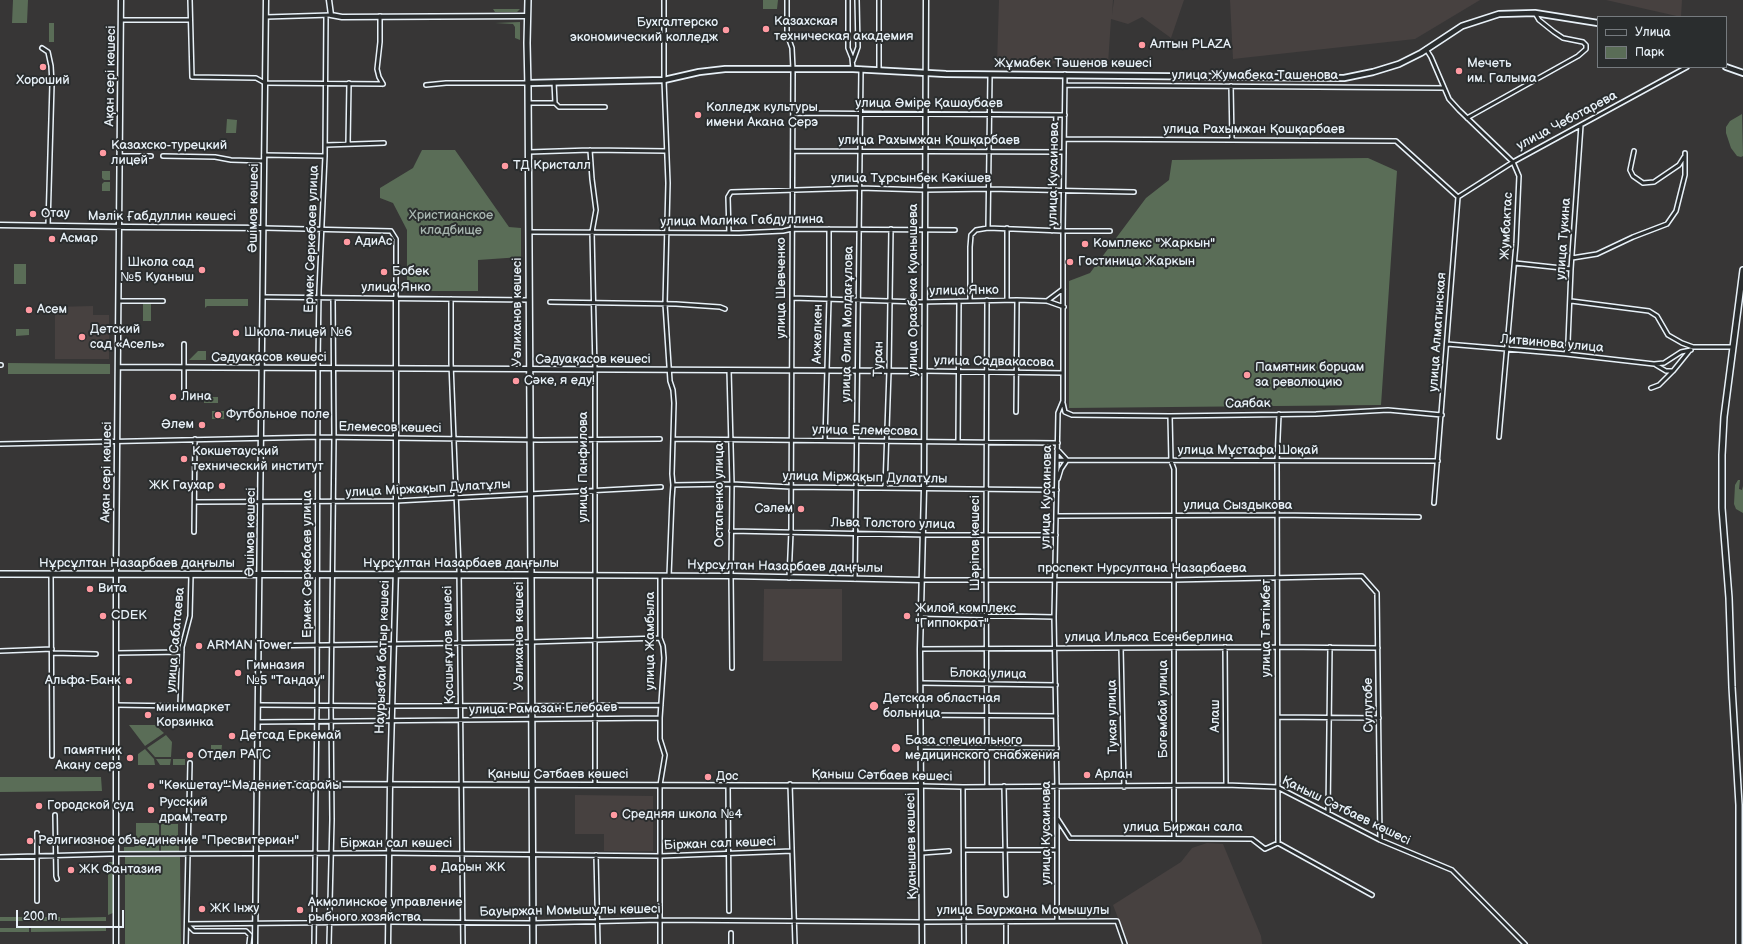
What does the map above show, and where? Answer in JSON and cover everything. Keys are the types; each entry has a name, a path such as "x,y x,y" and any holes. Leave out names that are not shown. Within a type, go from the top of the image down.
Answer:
{"main road":[{"path":"528,0 529,152"},
{"name":"Жұмабек Тәшенов көшесі","path":"528,83 664,80 699,72 726,69 861,69 990,75 1066,74 1344,78 1359,76 1391,67 1408,60 1462,26 1499,14 1535,13 1597,23"},
{"path":"1727,67 1743,73"},
{"path":"528,83 528,259"},
{"name":"Уәлиханов көшесі","path":"529,152 528,259 533,944"},
{"path":"1738,944 1739,805 1722,472 1722,436 1743,270"},
{"name":"Нұрсұлтан Назарбаев даңғылы","path":"0,574 531,575"}],"street":[{"name":"Ақан сері көшесі","path":"116,944 116,575 121,0"},
{"path":"190,0 192,77 256,78 265,83 382,84 377,69 380,42 380,16"},
{"name":"Әшімов көшесі","path":"255,944 259,704 266,0"},
{"path":"329,0 331,15"},
{"path":"664,0 664,80"},
{"name":"улица Шевченко","path":"788,0 787,34 792,48 793,69 790,578"},
{"path":"848,0 848,48 853,61"},
{"path":"853,69 853,61 858,47 857,0"},
{"path":"879,0 880,70"},
{"name":"улица Оразбека Куанышева","path":"922,580 924,489 926,0"},
{"path":"1467,118 1578,56 1586,49 1586,45 1583,42 1564,38 1559,35 1539,20 1535,13"},
{"path":"266,17 331,15 527,16"},
{"name":"Ермек Серкебаев улица","path":"314,944 319,437 318,368 319,297 326,145 326,16"},
{"path":"121,20 190,20"},
{"path":"42,48 48,52 51,66 52,84 48,226"},
{"name":"Жумбактас","path":"1426,49 1432,57 1449,99 1513,162 1519,176 1518,217 1499,436"},
{"name":"улица Чеботарева","path":"1458,197 1513,162 1685,68"},
{"name":"улица Әлия Молдағұлова","path":"855,579 856,371 860,229 861,69"},
{"name":"улица Кусаинова","path":"1057,921 1057,748 1056,648 1054,617 1056,580 1058,413 1063,401 1063,231 1066,74"},
{"path":"988,228 990,75"},
{"path":"1221,77 1221,86"},
{"name":"улица Жамбыла","path":"664,80 668,183 665,304 669,370 674,396 673,485 669,576"},
{"path":"554,82 554,103"},
{"path":"348,144 349,83"},
{"path":"426,85 446,83 528,83"},
{"name":"улица Жумабека Ташенова","path":"1065,85 1444,88"},
{"path":"1231,86 1232,140"},
{"path":"528,102 554,103 558,107 605,107"},
{"name":"улица Әміре Қашаубаев","path":"793,113 1065,115"},
{"path":"1052,230 1056,115"},
{"name":"улица Тукина","path":"1566,354 1571,301 1571,269 1581,125"},
{"name":"улица Рахымжан Қошқарбаев","path":"1064,139 1396,141 1458,197"},
{"path":"326,145 384,143"},
{"path":"529,152 590,150 666,151"},
{"name":"улица Панфилова","path":"590,150 596,210 592,232 595,370 595,785"},
{"name":"улица Рахымжан Қошқарбаев","path":"793,151 1064,152"},
{"path":"1572,258 1597,254 1633,237 1667,224 1676,211 1685,175 1685,154 1679,165 1654,182 1643,183 1633,176 1630,170 1634,151"},
{"path":"264,155 325,156"},
{"path":"120,156 151,156"},
{"path":"163,156 264,161"},
{"name":"улица Тұрсынбек Кәкішев","path":"729,233 728,197 731,192 860,188 1134,192"},
{"name":"улица Алматинская","path":"1434,503 1458,197"},
{"name":"Мәлік Ғабдуллин көшесі","path":"0,225 391,231 396,239 396,298"},
{"path":"970,300 971,235 976,230 988,228 1007,228 1063,231 1110,231"},
{"path":"1007,228 1007,300"},
{"name":"улица Малика Габдуллина","path":"529,232 729,233 783,231 792,229 955,230"},
{"name":"Акжелкен","path":"825,440 829,299 828,229"},
{"name":"Туран","path":"885,488 889,371 891,229"},
{"path":"1514,263 1571,269"},
{"path":"1047,301 1063,288"},
{"name":"улица Янко","path":"263,297 529,300"},
{"name":"Ермек Серкебаев улица","path":"329,944 331,854 332,503 334,437 333,298"},
{"name":"Наурызбай батыр көшесі","path":"388,944 391,721 396,575 396,298"},
{"name":"улица Янко","path":"792,298 925,301 1017,300 1047,301 1064,307"},
{"name":"Қосшығұлов көшесі","path":"451,299 459,576 463,944"},
{"path":"958,442 959,300"},
{"name":"Шәріпов көшесі","path":"987,300 987,787"},
{"path":"1016,412 1017,300"},
{"path":"119,302 163,301"},
{"path":"1571,301 1649,311 1657,316 1668,335 1688,345 1733,347"},
{"path":"550,302 593,304 665,304 720,307 724,309"},
{"path":"184,344 184,390"},
{"name":"Литвинова улица","path":"1447,344 1566,354 1654,364"},
{"path":"1654,364 1664,363 1681,352 1699,346"},
{"path":"1651,388 1660,385 1690,350"},
{"path":"1654,364 1666,371 1673,371"},
{"name":"Сәдуақасов көшесі","path":"118,367 924,371"},
{"name":"Остапенко улица","path":"729,370 732,484 730,531 732,668"},
{"name":"улица Садвакасова","path":"924,371 1063,373"},
{"name":"Саябак","path":"1063,401 1065,412 1072,415 1170,416 1316,414 1388,410 1442,415"},
{"name":"улица Тәттімбет","path":"1278,843 1277,461 1279,414"},
{"name":"Богембай улица","path":"1170,416 1170,461 1174,469 1174,838"},
{"name":"Елемесов көшесі","path":"0,444 319,437 660,439"},
{"path":"194,532 195,439"},
{"name":"улица Елемесова","path":"673,439 792,439 1058,443"},
{"path":"1057,449 1067,460 1061,469 1057,484"},
{"name":"улица Мұстафа Шоқай","path":"1057,460 1438,461"},
{"name":"улица Міржақып Дулатұлы","path":"673,485 732,484 791,487 1057,490"},
{"name":"улица Міржақып Дулатұлы","path":"195,502 332,503 396,501 661,487"},
{"name":"улица Сыздыкова","path":"1057,516 1277,515 1419,517"},
{"name":"Льва Толстого улица","path":"730,531 923,535 1056,535"},
{"path":"52,574 52,756"},
{"name":"улица Сабатаева","path":"116,705 180,706 182,652 183,641 190,616 191,575"},
{"name":"Нұрсұлтан Назарбаев даңғылы","path":"531,575 730,576 922,580"},
{"name":"улица Жамбыла","path":"660,576 660,638 663,646 664,658 660,739 666,755 660,785 660,944"},
{"name":"проспект Нурсултана Назарбаева","path":"922,580 1173,580 1362,576"},
{"name":"Сулутобе","path":"1362,576 1377,593 1380,840"},
{"name":"Қуанышев көшесі","path":"922,580 920,649 922,944"},
{"path":"921,614 1054,617"},
{"path":"259,646 531,642 660,638"},
{"name":"улица Ильяса Есенберлина","path":"920,649 1174,647 1378,648"},
{"name":"Алаш","path":"1225,647 1226,785"},
{"name":"Тукая улица","path":"1121,648 1124,787"},
{"path":"1328,813 1330,648"},
{"path":"0,650 96,654"},
{"path":"117,653 182,652"},
{"name":"Блока улица","path":"921,683 1056,685"},
{"name":"улица Рамазан Елебаев","path":"259,704 317,706 661,705"},
{"path":"921,715 1056,716"},
{"path":"1278,717 1379,718"},
{"name":"улица Рамазан Елебаев","path":"258,722 317,720 391,721 660,718"},
{"path":"921,748 1057,748"},
{"path":"186,944 188,784 190,763"},
{"name":"Қаныш Сәтбаев көшесі","path":"188,784 790,784 963,787 1124,787 1226,785 1278,787 1380,840 1452,870 1525,944"},
{"path":"790,784 795,944"},
{"path":"728,785 729,911"},
{"path":"1004,786 1006,895"},
{"path":"963,787 964,944"},
{"path":"55,815 55,856 57,879"},
{"name":"улица Биржан сала","path":"1057,818 1070,838 1252,838 1265,849 1278,843"},
{"path":"37,833 38,901"},
{"path":"1278,843 1372,895"},
{"path":"964,850 1057,850"},
{"name":"Біржан сал көшесі","path":"0,857 389,853 660,856 792,851"},
{"path":"922,852 949,851"},
{"path":"596,855 598,944"},
{"name":"Бауыржан Момышұлы көшесі","path":"186,924 388,922 532,923 660,920 737,921"},
{"name":"улица Бауржана Момышулы","path":"737,921 1117,921 1125,944"},
{"path":"1006,922 1006,944"},
{"path":"186,924 194,931 246,931 250,935 250,944"},
{"path":"731,933 731,944"}],"shaded area":[{"path":"999,0 1113,0 1112,15 1114,0 1184,0 1171,38 1142,17 1128,24 1111,19 1108,64 997,64"},
{"path":"1230,0 1480,0 1415,39 1233,59"},
{"path":"1606,0 1682,0 1681,16"},
{"name":"Детский сад «Асель»","path":"93,306 93,315 109,315 109,359 55,359 55,307"},
{"path":"764,589 842,589 842,661 763,661"},
{"name":"Средняя школа №4","path":"575,795 653,796 653,851 604,851 604,834 575,834"},
{"path":"1207,843 1223,844 1261,936 1262,944 1128,944 1113,905 1181,862 1192,848"}],"green space":[{"path":"13,0 28,0 27,23 12,23"},
{"path":"763,0 778,0 777,9 763,9"},
{"path":"493,9 520,9 517,12 495,12"},
{"path":"520,22 520,40 515,38 515,27 513,24 495,23"},
{"path":"49,23 54,23 54,42 49,42"},
{"path":"1742,114 1743,156 1741,157 1737,156 1731,148 1726,133 1726,127 1730,121"},
{"path":"227,119 237,120 236,133 226,133"},
{"name":"Христианское кладбище","path":"422,150 455,150 509,227 521,228 521,257 478,260 478,291 407,291 407,230 393,203 380,198 380,188 413,168"},
{"path":"1368,158 1397,171 1381,405 1069,408 1069,281 1090,273 1146,198 1169,180 1172,160"},
{"path":"102,171 110,171 110,180 104,180 102,178"},
{"path":"104,182 110,182 110,191 102,191 102,184"},
{"path":"14,264 26,264 26,284 14,284"},
{"path":"205,299 248,299 248,306 207,306 205,308"},
{"path":"143,304 151,304 151,321 143,321"},
{"path":"16,329 29,329 29,335 16,336"},
{"path":"198,351 206,351 206,360 189,360"},
{"path":"8,363 110,364 110,374 8,374"},
{"path":"204,397 218,397 218,403 204,403"},
{"name":"Футбольное поле","path":"212,411 224,411 224,419 212,419"},
{"path":"1738,480 1740,480 1739,489 1742,490 1743,486 1743,513 1736,509 1734,504 1735,485"},
{"path":"129,725 155,725 164,733 145,746"},
{"path":"166,735 172,742 171,757 155,757 147,748"},
{"path":"211,745 222,745 221,754 211,754"},
{"path":"145,749 154,759 155,765 138,765 138,754"},
{"path":"156,759 171,759 170,765 160,765"},
{"path":"173,759 185,759 185,765 173,765"},
{"path":"0,777 101,777 102,791 0,792"},
{"path":"136,823 159,823 159,840 136,840"},
{"path":"161,824 178,824 178,840 161,840"},
{"path":"136,843 159,843 159,853 124,853 124,847 134,847"},
{"path":"161,843 179,843 179,853 161,853"},
{"path":"125,857 180,857 181,944 125,944"},
{"path":"108,862 113,862 113,913 108,915"},
{"path":"0,917 34,917 34,921 0,921"},
{"path":"35,917 60,917 60,921 35,921"},
{"path":"106,917 106,921 61,921 61,918"},
{"path":"106,927 106,931 31,932 31,928"},
{"path":"0,928 29,928 29,932 0,932"}],"place":[{"name":"Казахская техническая академия","path":"766,29"},
{"name":"Бухгалтерско экономический колледж","path":"726,30"},
{"name":"Алтын PLAZA","path":"1142,45"},
{"name":"Хороший","path":"43,67"},
{"name":"Мечеть им. Галыма","path":"1459,71"},
{"name":"Колледж культуры имени Акана Серэ","path":"698,115"},
{"name":"Казахско-турецкий лицей","path":"103,153"},
{"name":"ТД Кристалл","path":"505,166"},
{"name":"Отау","path":"33,214"},
{"name":"Асмар","path":"52,239"},
{"name":"АдиАс","path":"347,242"},
{"name":"Комплекс \"Жаркын\"","path":"1085,244"},
{"name":"Гостиница Жаркын","path":"1070,262"},
{"name":"Школа сад №5 Куаныш","path":"202,270"},
{"name":"Бобек","path":"384,272"},
{"name":"Асем","path":"29,310"},
{"name":"Школа-лицей №6","path":"236,333"},
{"name":"Детский сад «Асель»","path":"82,337"},
{"name":"Памятник борцам за революцию","path":"1247,375"},
{"name":"Сәке, я еду!","path":"516,381"},
{"name":"Лина","path":"173,397"},
{"name":"Футбольное поле","path":"218,415"},
{"name":"Әлем","path":"202,425"},
{"name":"Кокшетауский технический институт","path":"184,459"},
{"name":"ЖК Гаухар","path":"222,486"},
{"name":"Сэлем","path":"801,509"},
{"name":"Вита","path":"90,589"},
{"name":"CDEK","path":"103,616"},
{"name":"Жилой комплекс \"Гиппократ\"","path":"907,616"},
{"name":"ARMAN Tower","path":"199,646"},
{"name":"Гимназия №5 \"Тандау\"","path":"238,673"},
{"name":"Альфа-Банк","path":"129,681"},
{"name":"Детская областная больница","path":"874,706"},
{"name":"минимаркет Корзинка","path":"148,715"},
{"name":"Детсад Еркемай","path":"232,736"},
{"name":"База специального медицинского снабжения","path":"896,748"},
{"name":"Отдел РАГС","path":"190,755"},
{"name":"памятник Акану серэ","path":"130,758"},
{"name":"Арлан","path":"1087,775"},
{"name":"Дос","path":"708,777"},
{"name":"\"Көкшетау\" Мәдениет сарайы","path":"151,786"},
{"name":"Городской суд","path":"39,806"},
{"name":"Русский драм.театр","path":"151,810"},
{"name":"Средняя школа №4","path":"614,815"},
{"name":"Религиозное объединение \"Пресвитериан\"","path":"30,841"},
{"name":"Дарын ЖК","path":"433,868"},
{"name":"ЖК Фантазия","path":"71,870"},
{"name":"ЖК Інжу","path":"202,909"},
{"name":"Акмолинское управление рыбного хозяйства","path":"300,910"}]}
